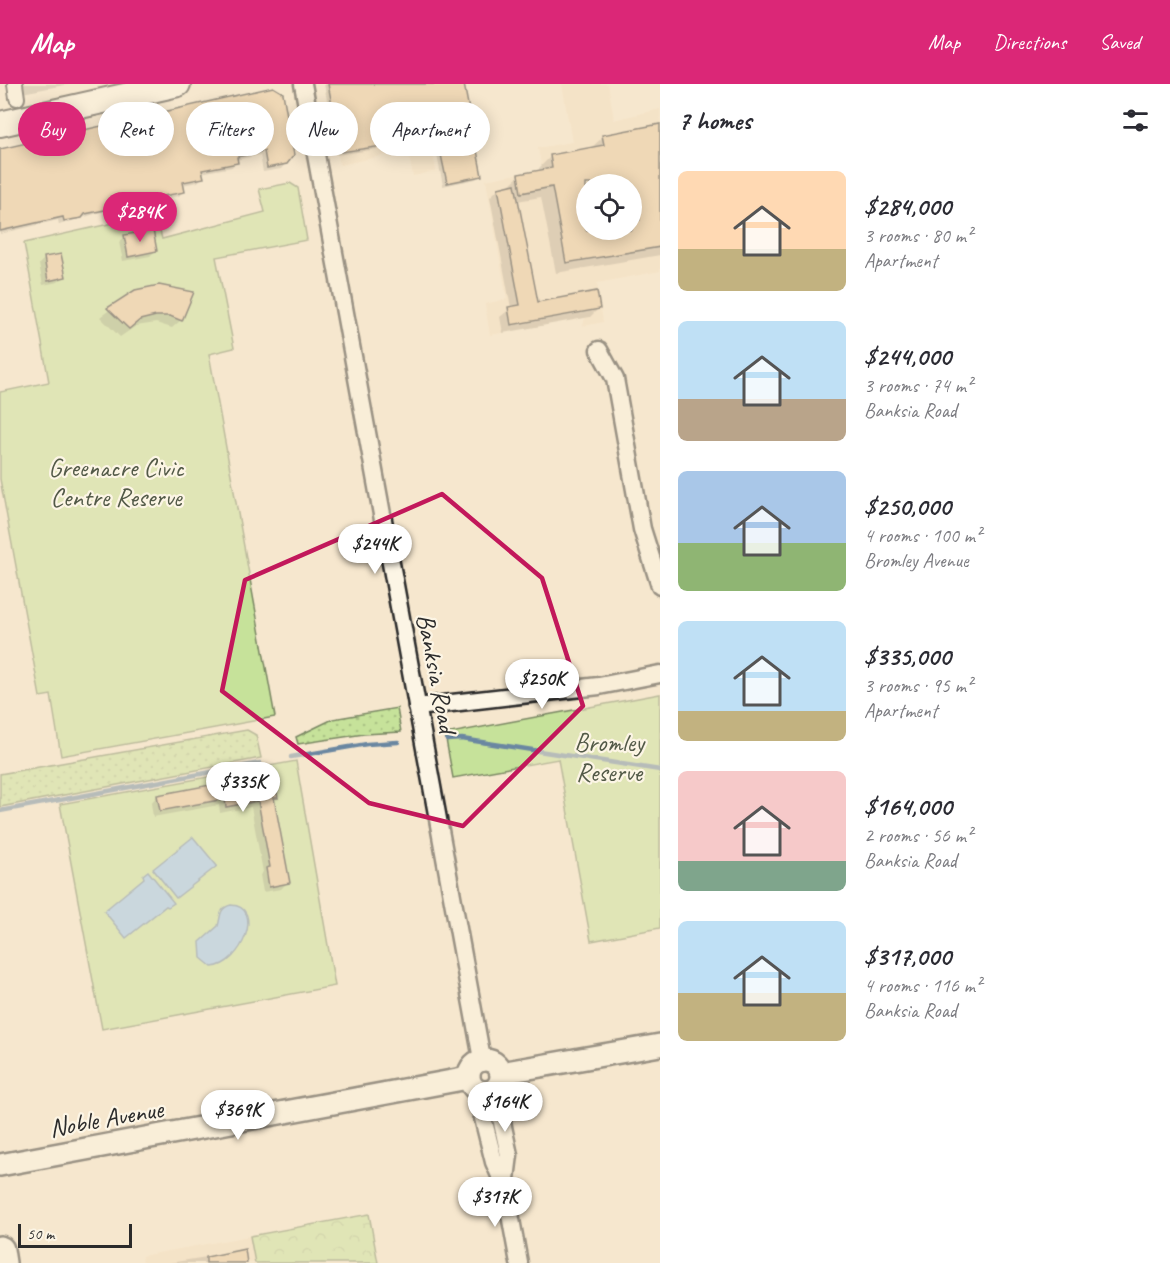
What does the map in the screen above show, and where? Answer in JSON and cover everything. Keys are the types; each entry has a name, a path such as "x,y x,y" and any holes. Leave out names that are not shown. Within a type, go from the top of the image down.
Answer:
{"main road":[{"path":"0,124 178,84"},
{"path":"0,1250 2,1263"}],"street":[{"name":"Banksia Road","path":"303,84 482,1059"},
{"path":"599,350 615,379 642,529 660,586"},
{"path":"417,707 599,686 660,674"},
{"name":"Noble Avenue","path":"0,1165 485,1083 660,1045"},
{"path":"482,1059 493,1061 485,1083 509,1155 505,1187 519,1263"}],"highlighted area":[{"path":"442,494 542,578 583,706 463,826 369,803 222,691 245,580"}],"shaded area":[{"path":"325,84 420,84 423,102 370,102 370,156 381,156 340,165 338,156 358,156 358,102 328,102"},
{"path":"562,84 608,84 614,120 660,109 660,271 597,283 603,322 583,326 585,318 490,335 485,304 507,299 486,180 542,169 538,148 572,142"},
{"path":"409,156 433,156 436,171 413,176"},
{"path":"369,1214 378,1263 143,1263 142,1256"}],"green space":[{"name":"Greenacre Civic Centre Reserve","path":"290,183 298,188 307,240 216,257 234,348 209,354 275,717 61,756 51,695 40,697 0,479 0,392 49,382 24,243 149,215 156,216 162,239 265,212 259,189"},
{"name":"Bromley Reserve","path":"660,694 660,928 591,941 558,759 453,778 445,734"},
{"path":"397,708 401,732 364,734 298,744 296,737 333,719"},
{"path":"247,730 256,735 261,758 0,807 0,774"},
{"path":"296,761 335,986 102,1029 60,804"},
{"path":"369,1214 378,1263 255,1263 250,1236"}],"water":[{"path":"193,837 217,866 176,898 153,869"},
{"path":"148,871 174,903 166,906 126,938 104,911 144,878 143,875"},
{"path":"231,905 241,908 247,915 246,936 232,957 223,964 212,967 201,958 200,942 218,926 222,910"}],"building":[{"path":"328,84 464,84 468,102 370,102 370,148 358,150 358,102 331,102"},
{"path":"273,87 283,93 286,110 286,156 293,156 287,164 267,168 265,156 274,156 274,102 207,102"},
{"path":"186,107 186,156 242,156 237,157 238,163 202,170 204,178 183,182 185,192 114,205 115,208 85,214 82,218 64,221 63,217 0,231 0,149 18,145 18,156 86,156 86,129 98,127 98,156 174,156 174,109"},
{"path":"660,124 660,247 566,263 552,187 521,193 518,174 552,168 550,155 604,145 602,135"},
{"path":"441,156 478,156 482,176 447,183"},
{"path":"515,184 538,302 597,291 600,309 511,325 508,307 520,305 498,188"},
{"path":"153,230 157,251 128,257 124,235"},
{"path":"61,254 66,277 48,281 44,257"},
{"path":"159,285 194,292 182,321 170,316 156,316 140,320 129,329 107,308 135,290"},
{"path":"273,773 278,798 274,798 290,883 269,887 266,868 270,867 258,801 226,807 225,799 160,811 157,795"},
{"path":"245,1249 247,1263 206,1263 206,1257"}],"waterway":[{"path":"447,740 462,739 660,770"},
{"path":"291,757 367,744 398,742"},
{"path":"0,811 260,763"}]}
